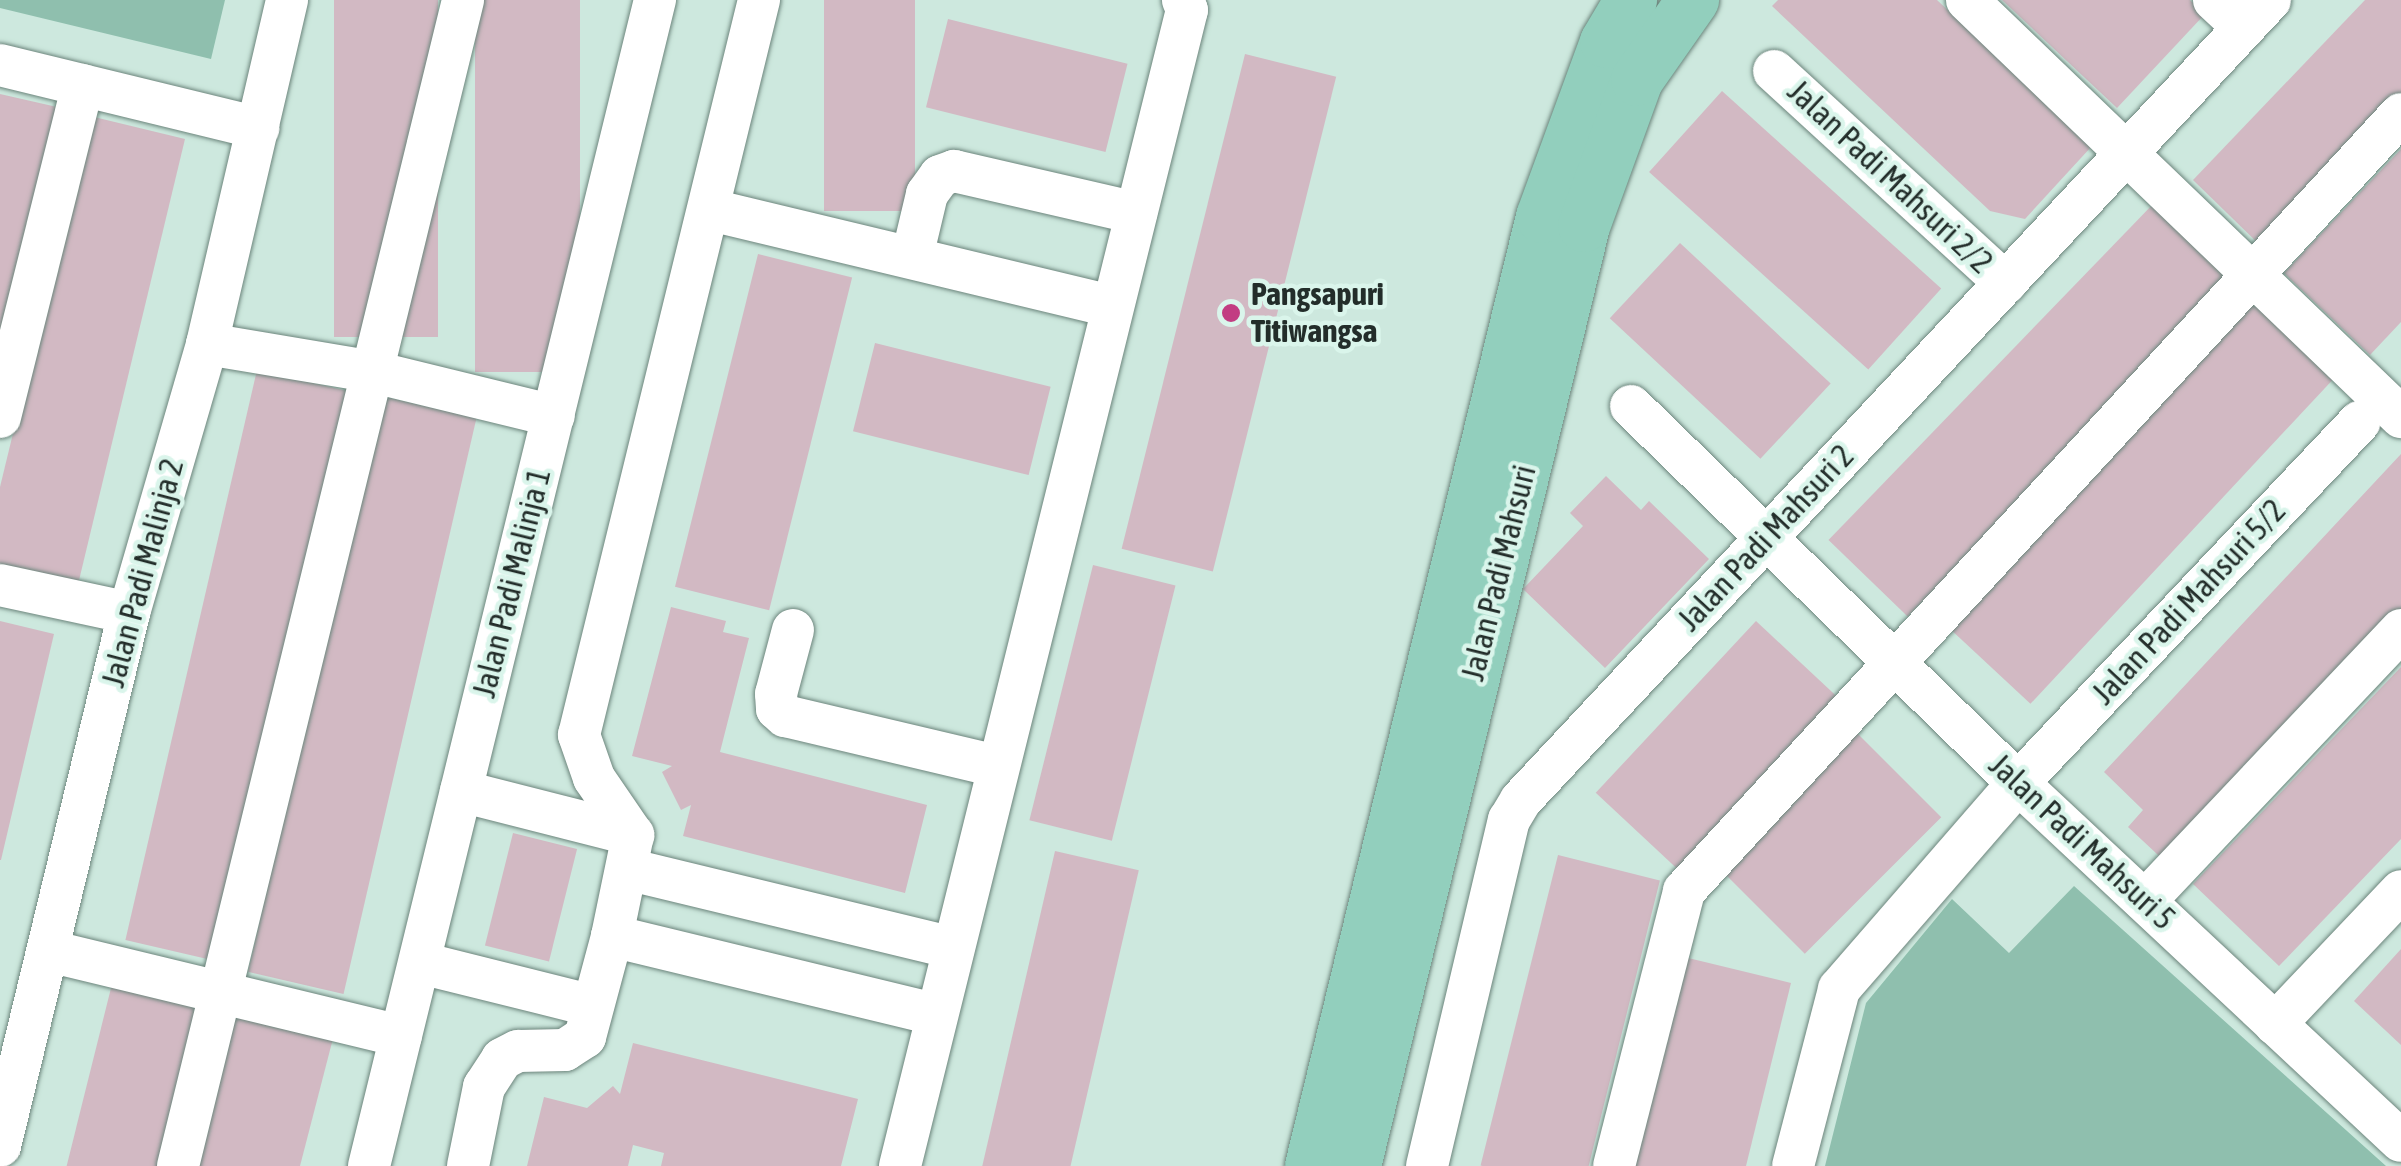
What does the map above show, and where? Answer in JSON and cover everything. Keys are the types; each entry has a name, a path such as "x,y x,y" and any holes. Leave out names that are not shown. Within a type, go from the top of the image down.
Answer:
{"main road":[{"name":"Jalan Padi Mahsuri","path":"1312,1166 1542,217 1648,12"},
{"name":"Jalan Padi Mahsuri","path":"1355,1166 1584,226 1637,80 1648,12"}],"street":[{"name":"Jalan Padi Malinja 2","path":"0,1146 129,614 206,344 287,0"},
{"path":"178,1166 462,0"},
{"name":"Jalan Padi Malinja 1","path":"369,1166 655,0"},
{"path":"468,1166 484,1086 502,1059 518,1051 565,1050 585,1037 612,936 630,852 594,778 579,736 711,210 759,0"},
{"path":"900,1166 950,947 1187,10 1183,0"},
{"path":"1967,0 2250,275 2380,420"},
{"name":"Jalan Padi Mahsuri 2","path":"1427,1166 1509,820 1770,535 2128,155 2243,10"},
{"path":"0,65 258,128"},
{"name":"Jalan Padi Mahsuri 2/2","path":"1774,71 2005,284"},
{"path":"0,418 83,85"},
{"path":"1614,1166 1684,890 2401,114"},
{"path":"912,257 927,194 940,176 954,171 1136,213"},
{"path":"711,210 1110,306"},
{"path":"206,344 374,372 554,416"},
{"name":"Jalan Padi Mahsuri 5","path":"1631,406 1770,535 2018,782 2401,1141"},
{"name":"Jalan Padi Mahsuri 5/2","path":"1793,1166 1839,989 2018,782 2380,420"},
{"path":"0,584 129,614"},
{"path":"792,630 776,694 777,709 785,716 997,766"},
{"path":"2144,901 2401,630"},
{"path":"461,791 630,852 950,947"},
{"path":"2275,1024 2401,891"},
{"path":"612,936 935,1014"},
{"path":"49,951 401,1036"},
{"path":"420,963 593,1006"}],"green space":[{"path":"0,0 225,0 211,59 0,8"},
{"path":"2074,886 2386,1166 1825,1166 1866,1003 1952,899 2009,953"}],"building":[{"path":"334,0 438,0 438,337 334,337"},
{"path":"475,0 580,0 580,372 475,372"},
{"path":"824,0 915,0 915,211 824,211"},
{"path":"1778,0 1937,0 2092,146 2025,219 1990,211 1772,6"},
{"path":"2002,0 2190,0 2205,14 2117,108"},
{"path":"2365,0 2401,0 2401,105 2264,249 2193,180"},
{"path":"948,19 1128,64 1105,152 926,107"},
{"name":"Pangsapuri Titiwangsa","path":"1245,54 1336,77 1213,572 1122,549"},
{"path":"1722,91 1941,288 1868,369 1649,172"},
{"path":"0,94 57,107 0,339"},
{"path":"90,116 185,139 75,597 0,579 0,487"},
{"path":"2401,149 2401,322 2370,355 2284,273"},
{"path":"2155,202 2234,278 1908,617 1829,540"},
{"path":"1680,243 1831,383 1760,459 1610,318"},
{"path":"758,254 852,277 769,610 675,587"},
{"path":"2252,302 2334,378 2030,704 1949,627"},
{"path":"875,343 1051,387 1029,475 853,431"},
{"path":"257,370 349,391 217,961 125,940"},
{"path":"381,396 476,418 344,994 248,972"},
{"path":"2401,454 2401,623 2172,868 2128,827 2143,810 2104,772"},
{"path":"1606,476 1641,510 1649,501 1709,559 1605,668 1523,589 1583,526 1570,513"},
{"path":"1093,565 1175,586 1112,841 1029,820"},
{"path":"671,607 726,621 723,632 749,638 720,752 927,805 905,893 683,836 691,805 681,810 662,772 672,766 632,756"},
{"path":"0,621 54,634 1,860 0,860"},
{"path":"1756,621 1840,699 1680,871 1596,793"},
{"path":"2401,667 2401,839 2279,966 2193,884"},
{"path":"1855,731 1941,817 1805,954 1719,867"},
{"path":"513,833 577,849 549,962 485,946"},
{"path":"1055,851 1139,870 1071,1166 982,1166"},
{"path":"1558,855 1660,880 1589,1166 1481,1165"},
{"path":"2401,949 2401,1045 2354,1001"},
{"path":"1680,956 1791,983 1746,1166 1627,1166"},
{"path":"114,976 200,998 158,1166 67,1166"},
{"path":"236,998 337,1023 300,1166 194,1166"},
{"path":"633,1043 858,1099 841,1166 661,1166 664,1153 633,1145 628,1166 527,1166 544,1097 587,1108 613,1086 620,1094"}],"place":[{"name":"Pangsapuri Titiwangsa","path":"1231,313"}]}
